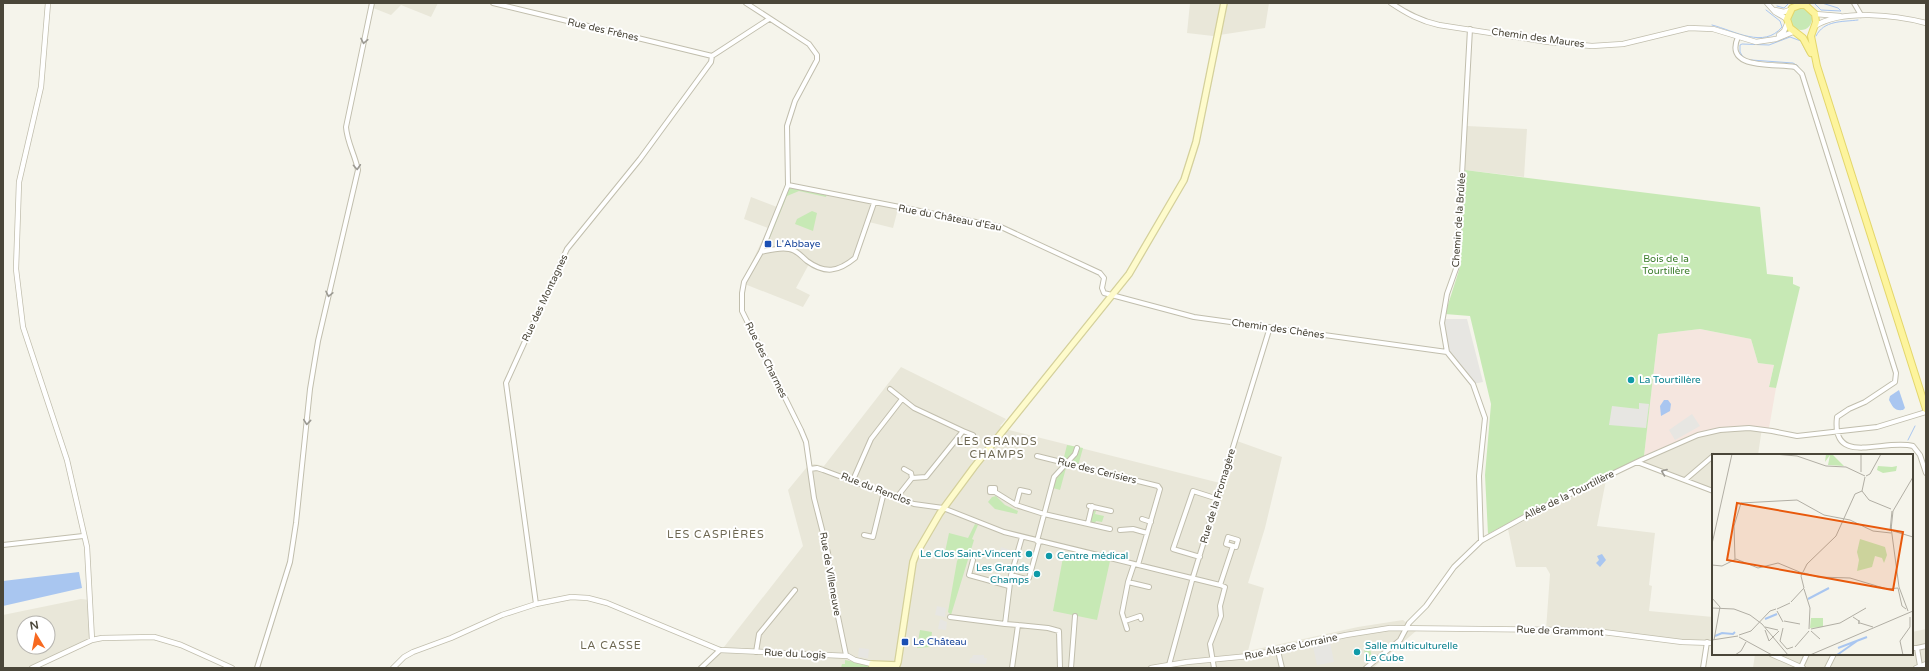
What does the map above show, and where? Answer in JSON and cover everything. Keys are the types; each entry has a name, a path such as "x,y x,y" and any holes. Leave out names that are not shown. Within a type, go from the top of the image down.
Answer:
{"main road":[{"path":"872,666 897,666 902,644 913,562 916,554 943,508 1129,274 1184,180 1196,142 1224,3"},
{"path":"1816,66 1812,49 1815,14 1804,4 1791,7 1787,22 1807,43 1816,66 1926,409"},
{"path":"1796,33 1806,34 1814,28"}],"street":[{"path":"48,3 41,87 19,182 16,269 23,327 67,460 87,547 92,640"},
{"path":"257,668 290,562 296,523 310,390 318,341 358,170 356,156 347,140 346,127 372,3"},
{"name":"Rue des Frênes","path":"493,3 506,4 712,56"},
{"path":"746,3 809,44 817,55 817,60 795,101 787,126 788,185"},
{"name":"Chemin des Maures","path":"1391,3 1424,22 1548,42 1592,46 1623,44 1689,28 1712,29 1756,42 1796,33"},
{"path":"1854,3 1861,15"},
{"path":"1769,5 1779,12 1791,7"},
{"path":"1769,5 1787,22 1784,31 1776,38"},
{"path":"1815,14 1851,16"},
{"path":"1814,28 1826,20 1861,15 1902,18 1926,23"},
{"name":"Rue des Montagnes","path":"536,604 506,383 567,249 640,159 711,62 712,56 769,19"},
{"name":"Chemin de la Brûlée","path":"1447,352 1442,319 1447,294 1457,266 1470,30"},
{"path":"1738,37 1736,45 1737,52 1743,61 1754,64 1795,67 1802,74 1896,373 1895,382 1865,402 1849,409 1837,417 1837,432 1840,440 1846,446 1854,448 1902,444 1913,446 1920,455 1926,473"},
{"name":"Rue du Château d'Eau","path":"788,185 1001,227 1100,273 1104,278 1102,288 1104,293 1112,295"},
{"name":"Rue des Charmes","path":"788,185 761,252 744,282 742,293 742,311 801,430 806,442 810,469"},
{"path":"761,252 789,248 795,250 808,261 824,270 830,270 855,258 874,203"},
{"name":"Chemin des Chênes","path":"1112,295 1194,316 1447,352"},
{"name":"Rue de la Fromagère","path":"1169,665 1193,577 1270,327"},
{"path":"1447,352 1473,384 1484,418 1479,476 1481,542"},
{"path":"890,389 914,408 972,435"},
{"path":"853,480 871,439 902,399"},
{"name":"Allée de la Tourtillère","path":"1366,668 1400,640 1409,623 1426,606 1454,567 1481,542 1537,510 1637,462 1698,435 1720,430 1749,428 1797,436 1837,432 1877,427 1926,409"},
{"path":"897,497 912,478 926,477 963,430"},
{"path":"1011,575 1026,579 1029,578 1054,477 1075,453 1077,448"},
{"name":"Rue des Cerisiers","path":"1037,456 1157,486 1160,489 1150,522"},
{"path":"1685,480 1712,457"},
{"path":"1637,462 1712,491"},
{"name":"Rue du Renclos","path":"810,469 817,468 853,480 914,504 943,508 1038,542 1193,577 1220,585"},
{"name":"Rue de Villeneuve","path":"810,469 814,498 828,553 831,583 846,655"},
{"path":"904,470 911,474 912,478"},
{"path":"1016,505 1020,490 1029,492"},
{"path":"1200,557 1173,549 1193,491 1218,499"},
{"path":"864,535 873,537 884,492"},
{"path":"995,492 1016,505 1044,514 1110,529"},
{"path":"1088,523 1090,506 1111,511"},
{"path":"1127,629 1122,613 1128,582 1136,564 1150,522 1142,519"},
{"path":"1120,530 1133,529 1147,533"},
{"path":"3,545 84,536"},
{"path":"1005,624 1011,575 1022,537"},
{"path":"1214,668 1210,644 1221,616 1220,606 1225,586 1220,585 1233,546"},
{"path":"974,560 969,575 1009,586"},
{"path":"1128,582 1149,587"},
{"path":"756,652 759,634 795,590"},
{"name":"Rue du Logis","path":"394,668 404,657 413,652 450,638 502,614 536,604 571,597 598,600 718,649 756,652 846,655 872,666"},
{"path":"1071,668 1075,616"},
{"path":"1125,621 1140,616 1141,619"},
{"path":"950,617 1048,628 1059,631 1060,668"},
{"path":"1012,668 1018,625"},
{"name":"Rue de Grammont","path":"1406,630 1425,627 1567,630 1602,632 1682,642 1712,643"},
{"name":"Rue Alsace Lorraine","path":"1151,668 1249,656 1390,628 1406,630"},
{"path":"32,668 92,640 102,638 154,637 181,644 232,668"},
{"path":"1704,668 1707,642"},
{"path":"1926,646 1914,648 1918,667 1926,664"},
{"path":"700,668 718,649"},
{"path":"1278,651 1282,668"},
{"path":"1773,655 1802,668 1807,655"},
{"path":"1828,668 1834,655"}],"shaded area":[{"path":"369,3 438,3 431,17 401,5 391,15 368,6"},
{"path":"1190,3 1269,3 1265,28 1213,36 1187,33"},
{"path":"1467,126 1527,129 1524,177 1465,170"},
{"path":"786,183 899,205 893,228 869,222 857,259 831,271 822,271 809,264 796,288 810,295 803,307 742,283 768,228 744,219 751,197 777,207"},
{"path":"1442,319 1467,319 1483,382 1473,384 1447,352"},
{"path":"1700,329 1751,339 1758,363 1774,365 1769,386 1776,388 1769,428 1721,428 1698,433 1644,456 1658,334"},
{"path":"901,367 1006,419 1000,426 1009,430 1220,483 1237,441 1282,457 1265,528 1248,583 1264,588 1248,651 1358,627 1403,620 1416,631 1373,668 699,668 714,652 724,647 803,546 788,490 807,467 814,464 824,466"},
{"path":"1639,403 1649,404 1646,428 1609,425 1612,406 1639,409"},
{"path":"1692,414 1700,426 1675,440 1669,430"},
{"path":"1721,428 1762,428 1758,454 1712,454 1712,494 1632,462 1697,433"},
{"path":"1606,480 1597,526 1655,533 1649,585 1652,586 1649,611 1712,617 1712,643 1603,632 1546,630 1550,574 1546,567 1516,567 1508,529"},
{"path":"1001,547 1013,551 1011,559 999,555"},
{"path":"81,599 90,600 92,643 38,668 3,668 3,615"},
{"path":"937,606 946,608 945,617 935,615"},
{"path":"940,619 947,622 946,630 938,629"},
{"path":"1926,629 1926,668 1753,668 1755,655 1913,655 1913,632"},
{"path":"1330,642 1334,662 1317,665 1313,646"},
{"path":"859,648 869,649 868,658 858,657"},
{"path":"973,655 984,655 984,658 987,658 986,664 969,663 970,658 972,658"}],"green space":[{"path":"1801,8 1809,11 1812,19 1809,27 1801,30 1793,27 1790,19 1793,11"},
{"name":"Bois de la Tourtillère","path":"1465,170 1760,207 1767,274 1793,277 1793,284 1800,287 1776,388 1769,387 1774,365 1758,363 1751,339 1700,329 1658,334 1644,456 1536,508 1488,534 1485,475 1491,404 1470,316 1445,314 1460,267"},
{"path":"788,185 827,193 826,197 799,191 787,196 769,240 765,241"},
{"path":"812,211 817,213 813,231 795,224 797,219"},
{"path":"1067,445 1083,448 1078,466 1063,461"},
{"path":"1065,467 1060,490 1053,488 1057,475"},
{"path":"996,496 1005,505 1018,511 1017,514 995,509 988,502 992,497"},
{"path":"1093,511 1096,511 1095,514 1104,516 1102,522 1091,522"},
{"path":"975,524 978,525 972,539 974,540 951,615 948,612 957,561 960,556 945,552 949,533 968,538"},
{"path":"1064,552 1110,561 1097,620 1053,611"},
{"path":"920,630 932,632 930,647 917,648"},
{"path":"1370,648 1372,658 1366,660 1364,649"},
{"path":"845,660 865,664 870,668 841,668 842,664 845,664"}],"water":[{"path":"1899,390 1905,408 1903,410 1893,407 1889,400 1890,396"},
{"path":"1664,400 1668,400 1671,404 1670,411 1661,416 1660,406"},
{"path":"1602,554 1606,560 1600,567 1596,563 1599,560 1597,556"},
{"path":"79,572 82,588 3,606 3,581"}],"waterway":[{"path":"1777,6 1784,8 1789,3"},
{"path":"1814,3 1821,10 1841,11 1838,8 1822,3"},
{"path":"1712,25 1758,38 1767,37 1782,27 1780,21 1766,10"},
{"path":"1816,36 1819,31 1829,24 1858,20"},
{"path":"1743,57 1740,52 1740,45 1742,44 1769,45 1790,37 1801,41 1807,53"},
{"path":"1751,60 1793,63 1798,66"},
{"path":"1908,440 1915,426"}],"place":[{"name":"L'Abbaye","path":"768,244"},
{"name":"La Tourtillère","path":"1631,380"},
{"name":"Le Clos Saint-Vincent","path":"1029,554"},
{"name":"Centre médical","path":"1049,556"},
{"name":"Les Grands Champs","path":"1037,574"},
{"name":"Le Château","path":"905,642"},
{"name":"Salle multiculturelle Le Cube","path":"1357,652"}],"district":[{"name":"LES GRANDS CHAMPS","path":"997,447"},
{"name":"LES CASPIÈRES","path":"716,534"},
{"name":"LA CASSE","path":"611,645"}]}
